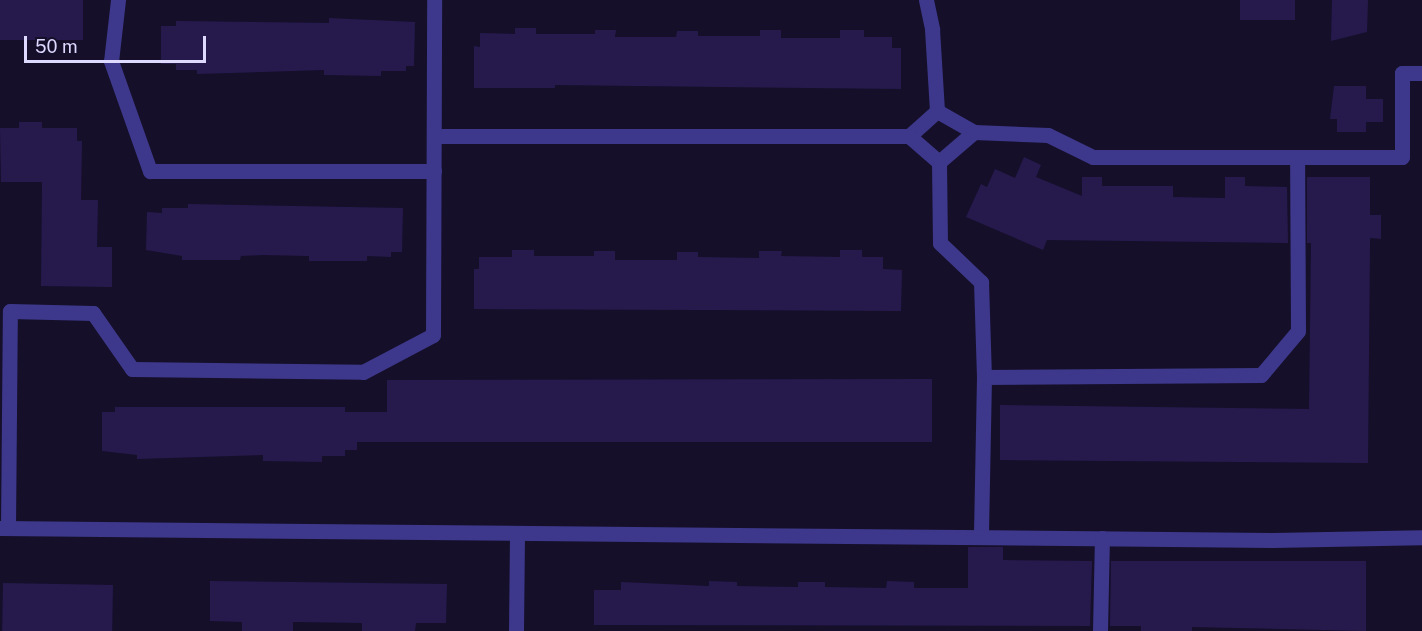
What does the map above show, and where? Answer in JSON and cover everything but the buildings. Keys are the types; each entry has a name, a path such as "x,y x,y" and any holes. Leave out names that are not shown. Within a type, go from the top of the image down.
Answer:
{"street":[{"path":"118,0 111,61 150,171 434,171"},
{"path":"434,0 433,335 363,372 132,369 93,313 10,311 4,528 1102,538 1422,537"},
{"path":"926,0 932,29 938,111"},
{"path":"938,111 974,132 1048,135 1093,157 1402,157 1402,73 1422,73"},
{"path":"434,136 909,136 938,111"},
{"path":"939,162 974,132"},
{"path":"909,136 939,162 940,243 981,282 984,376 981,537"},
{"path":"984,376 1262,375 1298,331 1297,157"},
{"path":"516,631 517,533"},
{"path":"1100,631 1102,538"}]}
